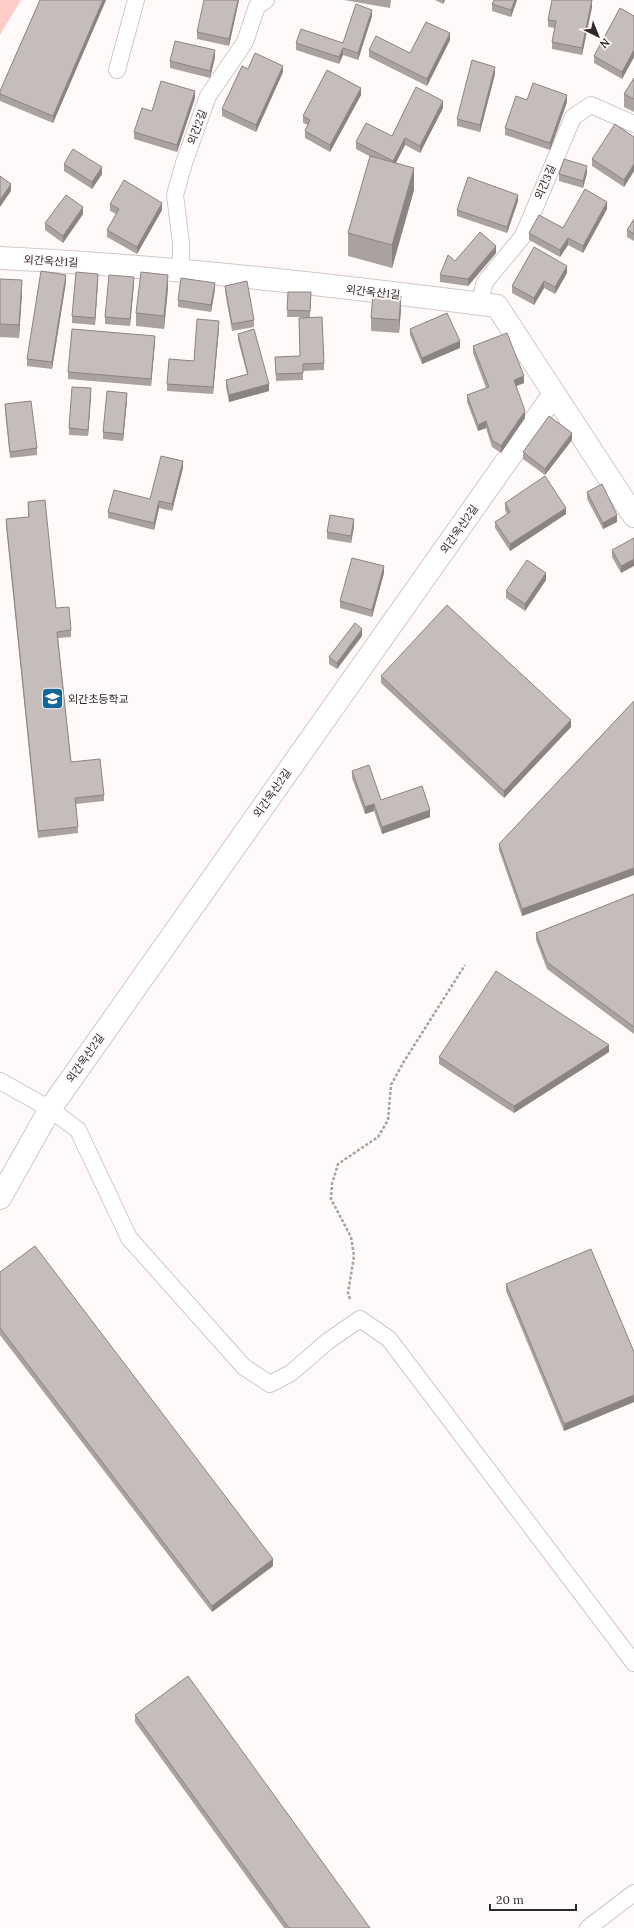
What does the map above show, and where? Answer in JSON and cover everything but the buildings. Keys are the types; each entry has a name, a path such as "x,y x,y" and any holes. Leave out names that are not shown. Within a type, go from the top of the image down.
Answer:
{"street":[{"name":"외간옥산1길","path":"0,258 181,270 497,306 634,516"},
{"name":"외간옥산2길","path":"0,1198 50,1109 554,394"}],"lane":[{"path":"117,70 136,0"},
{"name":"외간2길","path":"181,270 181,243 176,195 184,163 208,96 245,42 260,2"},
{"name":"외간3길","path":"479,304 485,282 523,236 572,117 591,105 634,124"},
{"path":"0,1081 50,1109 78,1130 129,1238 244,1367 270,1384 291,1373 328,1341 360,1319 389,1339 634,1662"},
{"path":"588,1928 634,1893"}],"path":[{"path":"360,1319 348,1293 354,1256 351,1237 331,1199 332,1184 338,1164 378,1137 388,1120 391,1085 403,1063 465,965"}],"shaded area":[{"path":"0,0 21,0 0,35"}],"place":[{"name":"외간초등학교","path":"52,699"}]}
